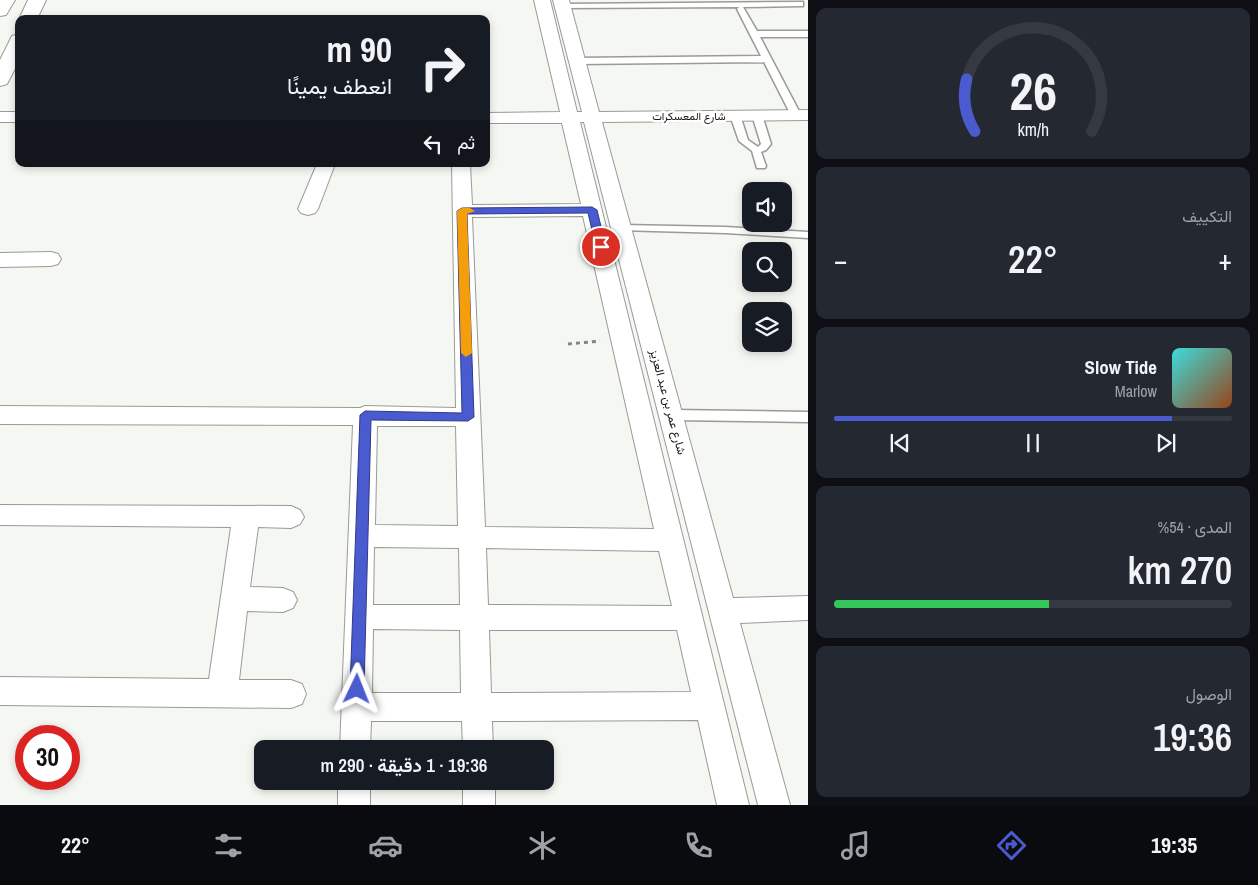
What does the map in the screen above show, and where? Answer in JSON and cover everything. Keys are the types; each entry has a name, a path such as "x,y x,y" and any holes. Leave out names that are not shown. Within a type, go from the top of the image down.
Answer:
{"main road":[{"path":"0,12 6,0"},
{"path":"30,15 37,0"},
{"path":"0,80 15,48"}],"street":[{"name":"شارع عمر بن عبد العزيز","path":"556,2 577,61 581,116 592,210 733,805"},
{"name":"شارع عمر بن عبد العزيز","path":"556,2 581,116 622,228 774,805"},
{"name":"شارع المعسكرات","path":"490,118 802,115"},
{"path":"0,117 15,117"},
{"path":"308,209 325,167"},
{"path":"461,167 478,740"},
{"path":"462,211 592,210"},
{"path":"0,260 51,259"},
{"path":"0,415 365,415 468,417"},
{"path":"355,740 365,415"},
{"path":"0,515 291,516"},
{"path":"222,693 246,517"},
{"path":"362,536 671,540"},
{"path":"234,599 283,600"},
{"path":"722,611 808,608"},
{"path":"359,618 689,618"},
{"path":"0,691 291,694"},
{"path":"357,707 710,706"},
{"path":"354,790 354,805"},
{"path":"478,790 479,805"}],"lane":[{"path":"556,2 800,4"},
{"path":"741,10 766,59 802,115"},
{"path":"754,34 808,34"},
{"path":"577,61 766,59"},
{"path":"735,115 744,141 756,150 761,166"},
{"path":"756,150 764,148 766,144 757,115"},
{"path":"622,228 725,230 808,235"},
{"path":"672,415 808,417"}],"path":[{"path":"568,344 623,339"}],"slow traffic":[{"path":"466,353 462,211 470,211"}],"route":[{"path":"357,689 365,415 468,417 462,211 592,210 601,247"}]}
